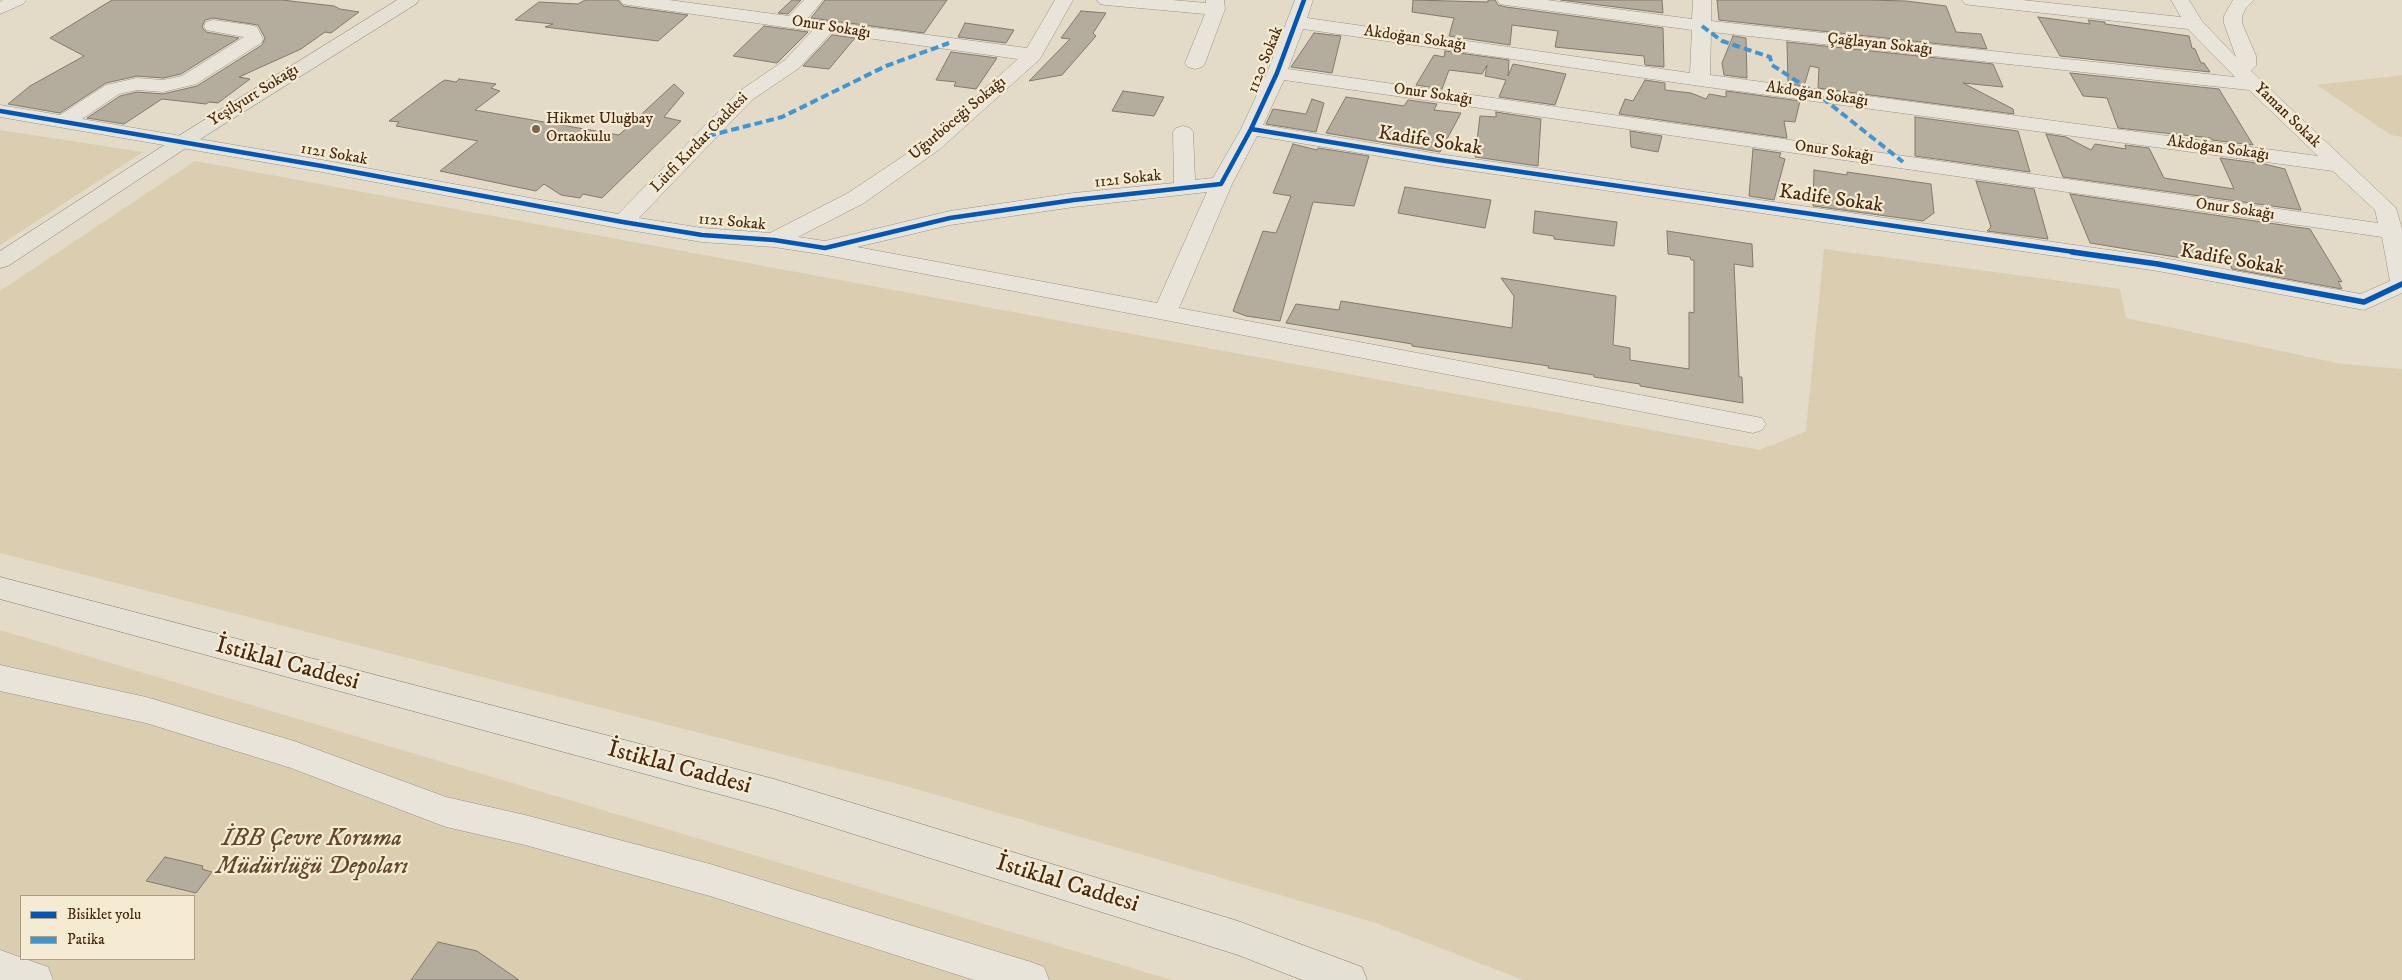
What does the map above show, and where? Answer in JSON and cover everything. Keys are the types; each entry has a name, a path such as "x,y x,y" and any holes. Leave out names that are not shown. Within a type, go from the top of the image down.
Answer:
{"main road":[{"name":"Yeşilyurt Sokağı","path":"0,261 179,144 410,0"},
{"name":"İstiklal Caddesi","path":"0,588 774,794 1238,938 1349,980"}],"street":[{"path":"0,9 17,0"},
{"name":"Onur Sokağı","path":"629,0 1032,55"},
{"path":"793,22 814,0"},
{"name":"Uğurböceği Sokağı","path":"774,240 856,198 933,145 1032,55 1064,0"},
{"path":"1106,0 1215,5 1195,63"},
{"name":"1120 Sokak","path":"1251,130 1276,73 1304,0"},
{"name":"Çağlayan Sokağı","path":"1506,0 1702,26 2255,85"},
{"path":"1700,80 1702,0"},
{"path":"1970,0 2194,24"},
{"name":"Yaman Sokak","path":"2180,0 2194,24 2238,70 2337,165 2385,208 2392,232"},
{"path":"2238,70 2246,66 2246,56 2233,23 2233,16 2238,5 2245,0"},
{"name":"Akdoğan Sokağı","path":"1296,22 1700,80 2337,165"},
{"path":"64,122 113,88 137,84 163,86 189,80 254,38 250,31 213,26"},
{"name":"Lütfi Kırdar Caddesi","path":"623,222 745,96 792,64 825,28"},
{"name":"Onur Sokağı","path":"1276,73 2392,232"},
{"name":"1121 Sokak","path":"0,112 179,144 322,166 623,222 702,235 774,240 825,248 950,218 1074,200 1221,184"},
{"path":"1165,312 1221,184 1251,130"},
{"name":"Kadife Sokak","path":"1251,130 1439,160 2158,264 2364,302 2402,284 2392,232"},
{"path":"1183,132 1185,188"},
{"path":"825,248 1753,424"},
{"path":"0,678 146,710 294,755 390,793 446,812 525,830 710,880 1030,980"},
{"path":"0,968 35,980"}],"green space":[{"path":"2402,75 2402,137 2391,135 2317,85"},
{"path":"0,130 143,152 0,245"},
{"path":"195,161 1760,450 1806,431 1824,249 2120,289 2126,318 2342,364 2402,369 2402,980 1523,980 1376,923 906,786 0,553 0,291"},
{"name":"İBB Çevre Koruma Müdürlüğü Depoları","path":"0,630 1172,980 0,980"}],"building":[{"path":"112,0 282,0 334,6 340,9 359,12 331,33 325,32 301,49 239,77 250,79 218,103 209,102 206,104 162,99 124,124 87,118 120,96 137,92 163,94 197,86 262,45 265,38 258,25 213,18 205,20 202,27 206,32 239,38 181,74 163,78 137,76 106,83 60,113 8,104 30,86 84,56 50,38"},
{"path":"585,0 618,0 623,6 688,15 658,41 545,27 553,24 515,20 539,2 578,4"},
{"path":"792,0 801,0 788,14 778,13"},
{"path":"825,0 947,0 924,33 811,18"},
{"path":"1413,0 1488,2 1488,0 1495,0 1498,5 1506,7 1663,28 1664,67 1645,65 1644,56 1555,47 1558,31 1512,25 1510,45 1449,36 1454,18 1412,12"},
{"path":"1561,0 1662,0 1663,13"},
{"path":"1717,0 1868,0 1906,1 1946,6 1956,32 1981,34 1987,49 1719,20"},
{"path":"1081,11 1106,13 1093,33 1096,36 1062,75 1029,81 1070,39 1061,38"},
{"path":"2038,17 2090,24 2088,20 2105,22 2105,24 2189,36 2192,48 2195,49 2201,63 2204,63 2210,72 2060,56"},
{"path":"965,23 1014,30 1006,43 958,37"},
{"path":"764,26 808,32 777,63 733,56"},
{"path":"1314,33 1341,36 1332,73 1291,67"},
{"path":"832,35 855,38 829,69 803,66"},
{"path":"1733,36 1746,38 1747,78 1724,75 1722,63"},
{"path":"1787,42 1993,64 2003,87 1963,83 2013,109 2014,114 1818,88 1819,68 1810,66 1804,86 1788,84"},
{"path":"1445,51 1509,60 1508,76 1513,64 1566,74 1555,105 1499,97 1506,80 1485,76 1487,65 1482,74 1449,70 1442,89 1416,85 1434,55 1444,57"},
{"path":"951,52 997,58 976,89 954,86 956,82 936,80"},
{"path":"2070,73 2219,89 2253,145 2212,140 2211,138 2118,128 2107,98 2083,96"},
{"path":"459,79 496,84 491,88 500,91 475,110 619,135 674,84 684,93 664,117 681,121 602,198 583,194 580,198 561,195 544,184 536,191 440,171 478,141 396,126 399,122 389,121 445,80 456,82"},
{"path":"1645,80 1665,83 1665,90 1691,93 1706,99 1709,94 1726,97 1726,91 1800,101 1795,122 1784,121 1787,138 1619,114 1625,99 1633,101"},
{"path":"1123,91 1164,97 1154,116 1112,111"},
{"path":"1346,97 1404,106 1408,100 1437,104 1434,110 1461,113 1440,152 1326,133"},
{"path":"1312,99 1324,103 1316,132 1266,124 1273,109 1306,114"},
{"path":"1496,112 1541,119 1538,166 1475,157 1480,116 1496,117"},
{"path":"1915,117 2018,131 2030,172 1915,156"},
{"path":"1630,131 1662,136 1658,152 1631,147"},
{"path":"2046,134 2066,137 2091,150 2095,144 2126,149 2125,145 2149,148 2164,178 2234,189 2220,158 2285,169 2301,210 2063,177"},
{"path":"1293,144 1317,150 1318,148 1369,156 1354,206 1313,202 1280,321 1246,316 1233,311 1263,231 1276,233 1291,196 1273,193"},
{"path":"1753,149 1781,153 1779,157 1785,159 1774,200 1749,196"},
{"path":"1814,170 1847,175 1847,172 1931,184 1934,213 1923,221 1813,206"},
{"path":"1976,181 2034,189 2048,239 1987,231 1991,227"},
{"path":"1405,187 1491,200 1485,228 1398,213"},
{"path":"2070,194 2310,229 2342,282 2338,281 2342,289 2232,269 2231,266 2090,243"},
{"path":"1535,211 1617,222 1614,246 1554,239 1554,236 1533,233"},
{"path":"1667,231 1752,244 1753,267 1734,264 1739,377 1742,377 1743,403 1640,386 1640,384 1594,377 1594,375 1548,368 1549,366 1412,346 1412,344 1286,323 1296,304 1339,310 1341,301 1512,328 1514,296 1501,278 1616,296 1613,345 1630,348 1630,360 1689,369 1689,312 1694,313 1694,260 1691,260 1690,257 1668,254"},
{"path":"165,857 203,866 202,869 212,872 196,893 146,881"},
{"path":"438,942 477,951 519,980 411,980"}],"marked path":[{"path":"1702,26 1722,41 1770,57 1772,65 1820,96 1903,162"},
{"path":"708,136 782,117 886,66 949,43"}],"cycle path":[{"path":"0,111 322,166 623,222 702,235 774,240 825,248 950,218 1074,200 1221,184 1251,129 1277,73 1304,0"},
{"path":"1251,129 1439,160 2158,264 2364,302 2402,284"}],"place":[{"name":"Hikmet Uluğbay Ortaokulu","path":"536,129"}]}
